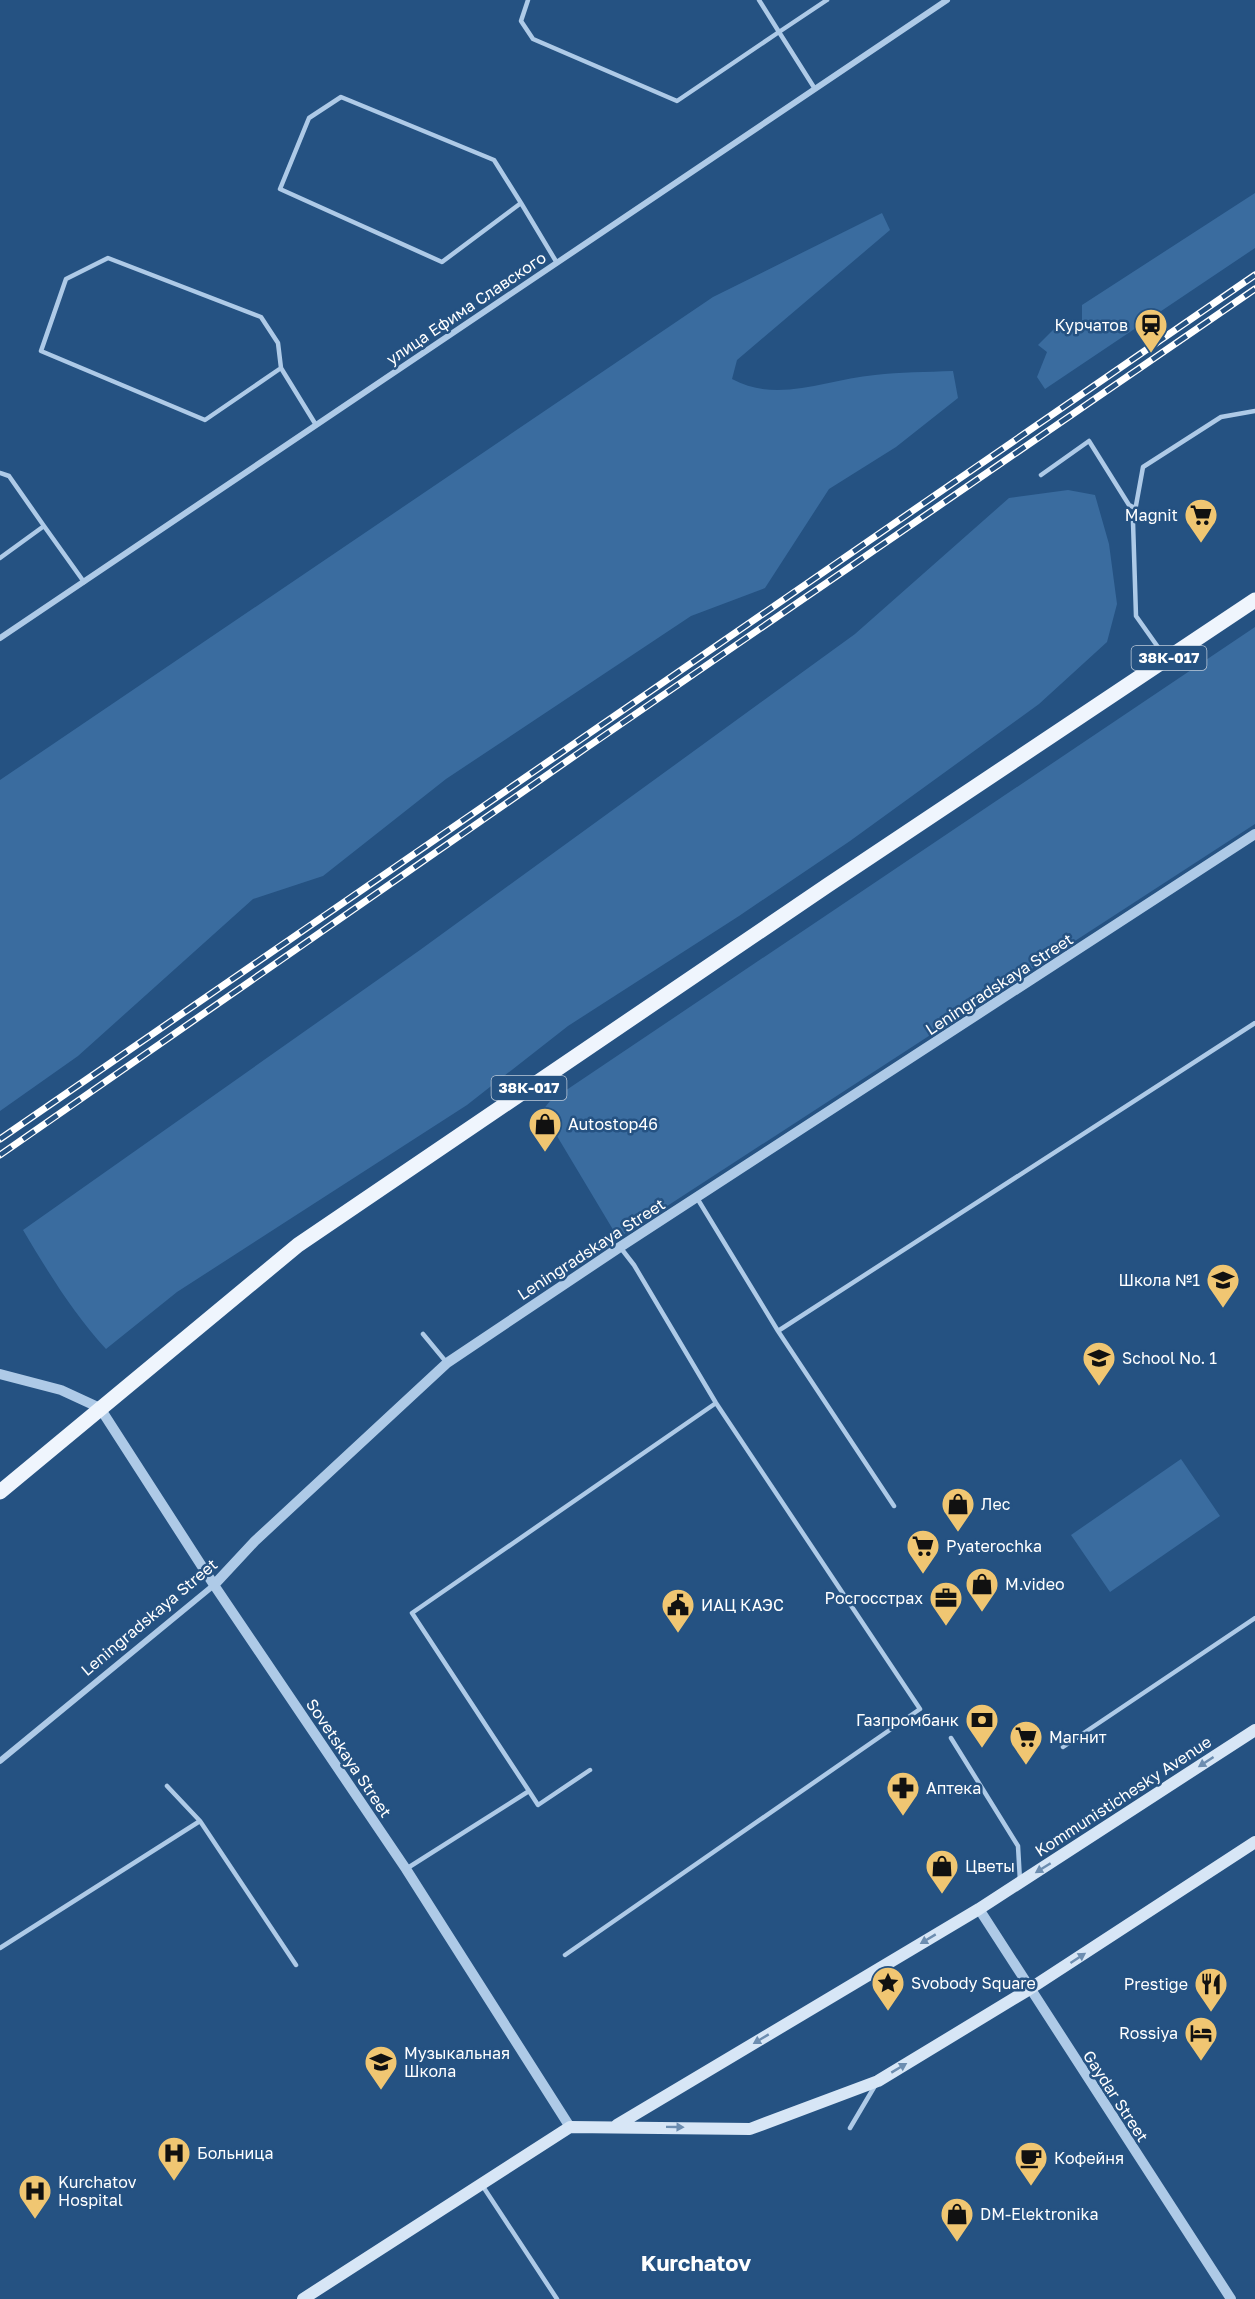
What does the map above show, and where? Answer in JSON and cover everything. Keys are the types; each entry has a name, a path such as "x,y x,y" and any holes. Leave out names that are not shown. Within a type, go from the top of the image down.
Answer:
{"main road":[{"name":"38К-017","path":"0,1492 298,1245 828,885 1255,600"},
{"name":"Kommunistichesky Avenue","path":"616,2126 979,1909 1255,1730"},
{"path":"303,2299 570,2127 750,2129 878,2081 1028,1990 1255,1842"}],"street":[{"name":"улица Ефима Славского","path":"0,638 947,0"},
{"name":"Leningradskaya Street","path":"0,1761 214,1585 255,1541 447,1363 620,1247 1255,834"},
{"path":"0,1374 61,1390 100,1408"},
{"name":"Sovetskaya Street","path":"100,1408 214,1585 406,1869 570,2127"},
{"name":"Gaydar Street","path":"979,1909 1028,1990 1231,2299"}],"lane":[{"path":"528,0 521,21 533,39 677,101 827,0"},
{"path":"759,0 815,89"},
{"path":"521,203 442,262 280,189 309,118 341,97 494,160 521,203 557,263"},
{"path":"281,368 205,420 41,351 66,279 108,258 261,317 279,343 281,368 316,425"},
{"path":"1167,659 1137,616 1133,522 1143,467 1221,417 1255,411"},
{"path":"1041,475 1089,441 1129,506 1135,508"},
{"path":"0,473 9,476 84,582"},
{"path":"0,558 44,526"},
{"path":"778,1331 1255,1023"},
{"path":"697,1198 778,1331 894,1506"},
{"path":"565,1955 920,1709 716,1403 634,1265 620,1247"},
{"path":"423,1334 447,1363"},
{"path":"590,1770 538,1805 412,1613 716,1403"},
{"path":"1063,1747 1255,1618"},
{"path":"951,1738 1018,1846 1020,1882"},
{"path":"166,1786 200,1821 296,1965"},
{"path":"406,1869 529,1791"},
{"path":"0,1948 200,1821"},
{"path":"850,2128 878,2081"},
{"path":"481,2183 557,2299"}],"shaded area":[{"path":"1255,193 1255,248 1045,389 1037,377 1047,352 1038,345 1059,324 1070,334 1082,323 1082,305"},
{"path":"882,213 890,230 737,360 732,379 749,386 785,390 857,377 953,371 958,398 896,447 829,489 765,588 691,616 446,779 323,876 253,899 78,1056 0,1111 0,780 713,297"},
{"path":"1068,490 1095,495 1109,544 1117,604 1107,642 1039,704 850,841 739,916 568,1026 467,1105 177,1292 106,1349 72,1307 23,1230 420,950 855,634 1009,498"},
{"path":"1255,627 1255,824 618,1238 542,1111 550,1101"},
{"path":"1181,1459 1220,1516 1110,1592 1071,1535"}],"railway":[{"path":"0,1139 1255,275"},
{"path":"0,1155 586,748 1255,289"}],"place":[{"name":"Курчатов","path":"1151,354"},
{"name":"Magnit","path":"1201,544"},
{"name":"Autostop46","path":"545,1153"},
{"name":"Школа №1","path":"1223,1309"},
{"name":"School No. 1","path":"1099,1387"},
{"name":"Лес","path":"958,1533"},
{"name":"Pyaterochka","path":"923,1575"},
{"name":"M.video","path":"982,1613"},
{"name":"Росгосстрах","path":"946,1627"},
{"name":"ИАЦ КАЭС","path":"678,1634"},
{"name":"Газпромбанк","path":"982,1749"},
{"name":"Магнит","path":"1026,1766"},
{"name":"Аптека","path":"903,1817"},
{"name":"Цветы","path":"942,1895"},
{"name":"Svobody Square","path":"888,2012"},
{"name":"Prestige","path":"1211,2013"},
{"name":"Rossiya","path":"1201,2062"},
{"name":"Музыкальная Школа","path":"381,2091"},
{"name":"Больница","path":"174,2182"},
{"name":"Кофейня","path":"1031,2187"},
{"name":"Kurchatov Hospital","path":"35,2220"},
{"name":"DM-Elektronika","path":"957,2243"}],"district":[{"name":"Kurchatov","path":"696,2263"}]}
